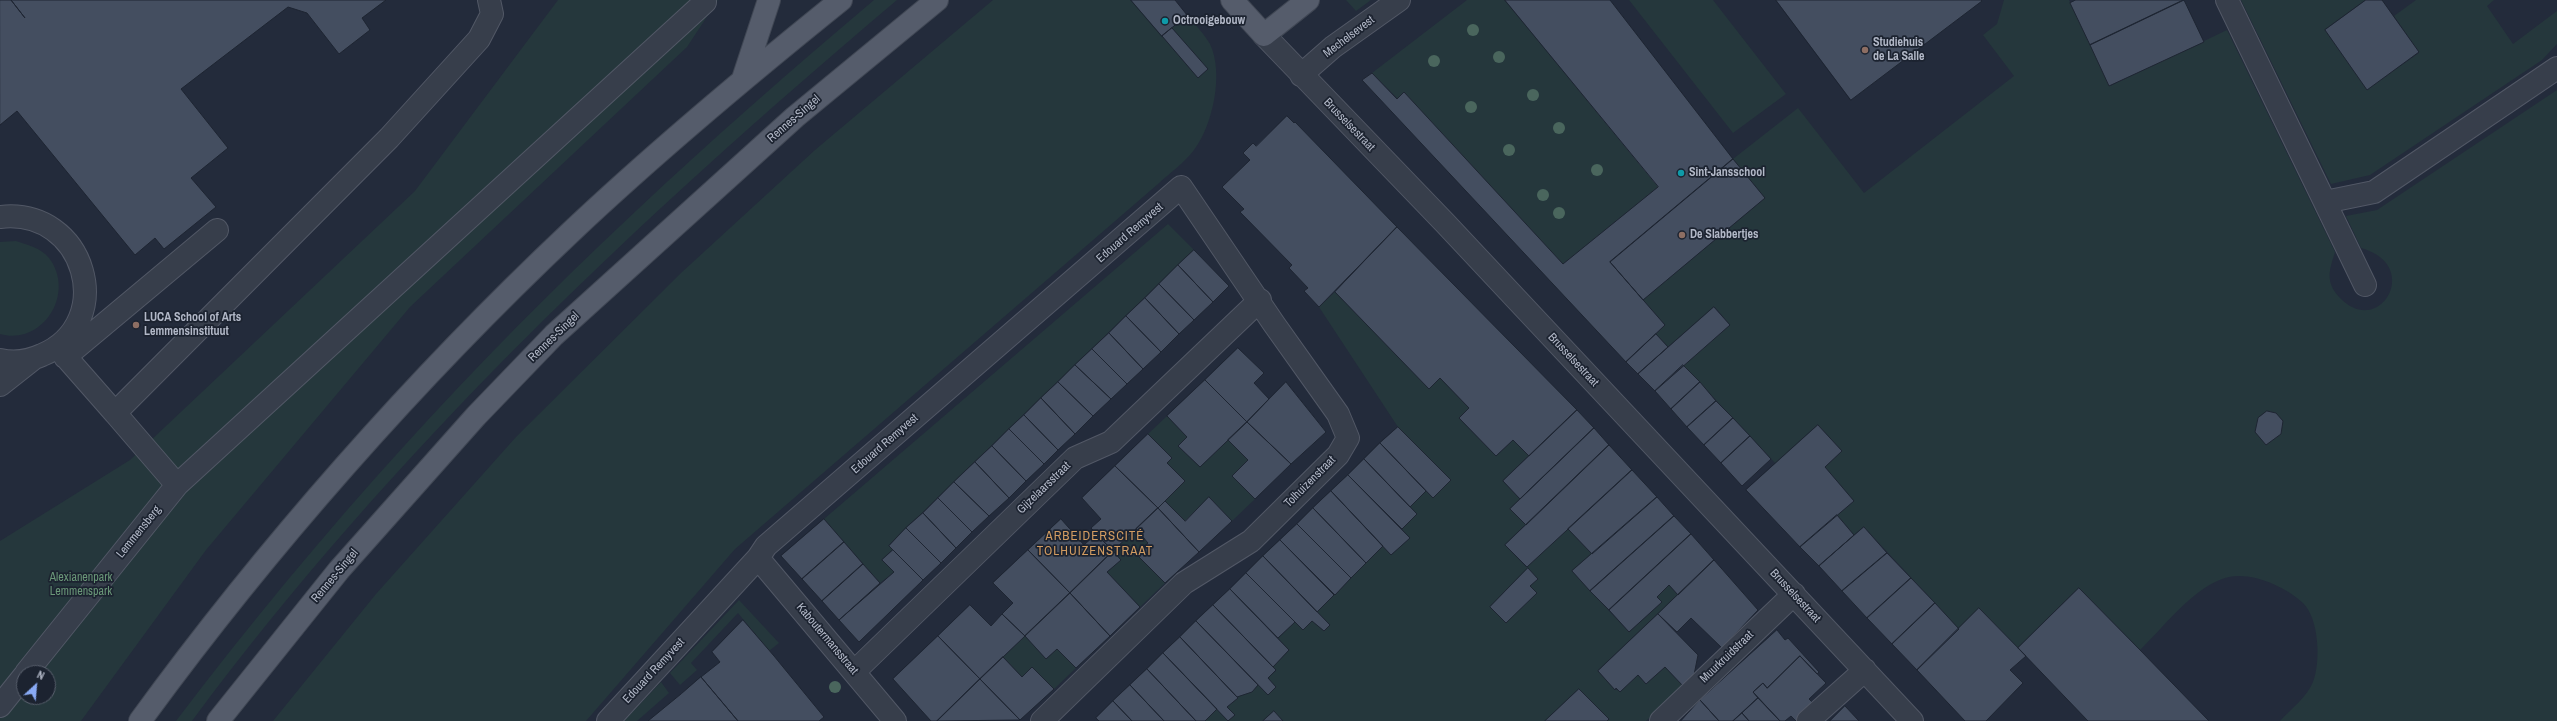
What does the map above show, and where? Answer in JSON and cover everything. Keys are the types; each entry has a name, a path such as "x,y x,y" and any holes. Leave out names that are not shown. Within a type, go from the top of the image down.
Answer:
{"main road":[{"path":"743,79 769,0"},
{"path":"140,721 207,634 311,506 458,344 572,231 743,79 841,0"},
{"name":"Rennes-Singel","path":"218,721 339,570 476,416 554,335 796,117 937,0"},
{"name":"Brusselsestraat","path":"1232,0 1264,35"},
{"path":"1264,35 1308,0"}],"street":[{"path":"115,413 389,138 479,39 492,14 489,0"},
{"name":"Mechelsevest","path":"1301,75 1333,48 1399,0"},
{"path":"2227,0 2365,285"},
{"name":"Lemmensberg","path":"32,665 177,485 705,2"},
{"name":"Brusselsestraat","path":"1264,35 1445,223 1912,721"},
{"path":"2325,202 2374,192 2557,68"},
{"name":"Tolhuizenstraat","path":"1042,721 1184,583 1251,541 1338,455 1348,438 1338,414 1274,324 1260,300 1182,187"},
{"name":"Edouard Remyvest","path":"608,721 758,558 766,546 1182,187"},
{"path":"0,217 15,215 40,221 62,235 77,255 84,279 84,304 74,328 61,352"},
{"path":"0,360 8,362 33,359 61,352 217,230"},
{"name":"Gijzelaarsstraat","path":"855,671 1075,458 1111,442 1260,300"},
{"path":"61,352 177,485"},
{"path":"0,385 33,359"},
{"name":"Kaboutermansstraat","path":"758,558 855,671 895,721"},
{"name":"Muurkruidstraat","path":"1661,721 1794,594"},
{"path":"1808,721 1865,670"},
{"path":"0,706 16,686"}],"green space":[{"name":"Alexianenpark Lemmenspark","path":"558,0 718,0 687,47 410,307 206,550 81,721 0,721 0,541 130,460 415,191"},
{"path":"874,0 897,0 706,167 614,252 524,340 436,431 351,524 270,621 192,721 176,721 259,615 345,512 405,445 516,328 691,160 812,52"},
{"path":"993,0 1131,0 1198,78 1208,69 1172,28 1187,15 1210,44 1216,69 1216,84 1211,113 1201,139 1194,150 1182,163 1158,184 735,549 586,721 273,721 376,594 516,437 681,273 815,150"},
{"path":"1346,0 1371,0 1356,11"},
{"path":"1467,0 1505,0 1658,187 1563,264 1372,73"},
{"path":"1629,0 1713,0 1786,94 1733,133"},
{"path":"2004,0 2069,0 2110,86 2227,30 2335,252 2330,271 2330,281 2332,287 2340,298 2355,308 2369,310 2381,305 2389,295 2392,282 2390,269 2380,257 2361,248 2346,216 2377,210 2557,90 2557,721 2280,721 2303,698 2313,682 2316,673 2318,652 2315,629 2308,610 2303,603 2295,597 2276,585 2243,576 2232,576 2222,579 2199,592 2178,610 2140,650 2079,588 2018,648 1959,629 1864,527 1854,535 1837,515 1854,501 1825,467 1842,451 1818,425 1776,464 1683,365 1730,325 1715,307 1668,347 1656,334 1665,325 1643,300 1765,198 1733,159 1798,108 1864,193 2014,76 1983,35 1997,24"},
{"path":"2241,0 2366,0 2325,30 2367,89 2419,53 2394,16 2416,0 2494,0 2487,6 2513,44 2557,11 2557,44 2542,60 2370,175 2331,184"},
{"path":"1168,224 1194,250 889,545 893,550 882,560 894,572 880,583 824,519"},
{"path":"16,241 34,247 49,258 56,272 59,286 57,301 51,314 42,324 30,332 16,336 0,334 0,242"},
{"path":"1335,292 1429,388 1440,378 1469,408 1459,418 1496,456 1513,440 1529,456 1503,481 1520,499 1511,509 1526,525 1505,545 1526,567 1568,529 1592,554 1590,591 1629,632 1662,602 1657,597 1669,585 1678,595 1598,671 1614,689 1620,691 1638,675 1646,684 1665,667 1683,686 1646,721 1228,721 1235,715 1227,707 1237,697 1252,692 1258,685 1268,695 1276,687 1268,678 1276,671 1273,667 1289,650 1278,638 1295,622 1303,630 1312,621 1324,631 1330,625 1317,612 1383,546 1391,555 1410,538 1402,529 1417,514 1410,507 1426,491 1433,498 1451,480 1398,427 1319,307"},
{"path":"1167,416 1187,437 1178,446 1200,467 1228,440 1248,460 1232,476 1255,499 1232,521 1209,498 1185,521 1165,501 1185,481 1167,463 1172,458 1148,434"},
{"path":"1136,529 1148,543 1136,554 1165,583 1140,607 1107,572 1120,560 1113,551"},
{"path":"739,600 779,643 769,651 738,613 691,663 697,670 680,685 670,673"},
{"path":"1025,636 1046,659 1057,649 1076,668 1054,689 1022,677 1003,657"},
{"path":"661,682 669,693 637,721 624,721"},
{"path":"1217,709 1228,721 1205,721"}],"building":[{"path":"0,0 386,0 362,18 370,30 339,54 307,13 288,7 181,89 228,148 191,178 216,207 164,249 155,238 135,255 17,111 0,125"},
{"name":"Octrooigebouw","path":"1131,0 1175,0 1187,15 1162,36"},
{"name":"Sint-Jansschool","path":"1505,0 1610,0 1733,159 1610,262 1665,325 1626,362 1362,80 1372,73 1397,99 1404,92 1563,264 1658,187"},
{"name":"Studiehuis de La Salle","path":"1776,0 1981,0 1982,1 1851,100"},
{"path":"2076,0 2184,0 2090,45 2070,3"},
{"path":"2184,0 2204,42 2109,86 2090,45"},
{"path":"2366,0 2382,0 2419,52 2367,90 2325,30"},
{"path":"1172,28 1208,69 1198,78 1162,36"},
{"path":"1287,116 1294,123 1295,122 1397,227 1319,307 1304,291 1308,288 1289,268 1292,265 1240,212 1244,209 1222,187 1250,160 1243,153 1253,143 1256,146"},
{"name":"De Slabbertjes","path":"1733,159 1765,198 1643,300 1610,262"},
{"path":"1397,227 1577,410 1529,456 1513,440 1496,456 1459,418 1469,408 1440,378 1429,389 1335,292"},
{"path":"1194,250 1229,286 1213,302 1178,265"},
{"path":"1178,265 1213,302 1194,320 1159,284"},
{"path":"1159,284 1194,320 1179,334 1145,298"},
{"path":"1145,298 1179,334 1161,352 1126,316"},
{"path":"1714,307 1730,325 1655,391 1638,374"},
{"path":"1126,316 1161,352 1143,369 1109,333"},
{"path":"1109,333 1143,369 1127,384 1092,349"},
{"path":"1656,334 1668,347 1638,374 1626,362"},
{"path":"1238,348 1264,373 1254,383 1269,399 1247,422 1205,380"},
{"path":"1092,349 1127,384 1111,399 1075,365"},
{"path":"1075,365 1111,399 1093,416 1058,382"},
{"path":"1683,365 1700,382 1671,409 1655,391"},
{"path":"1205,380 1247,422 1200,467 1178,446 1187,437 1167,416"},
{"path":"1058,382 1093,416 1075,434 1041,398"},
{"path":"1286,382 1326,432 1291,464 1247,422"},
{"path":"1700,382 1716,401 1687,427 1671,409"},
{"path":"1041,398 1075,434 1058,450 1024,415"},
{"path":"1716,401 1733,418 1704,445 1687,427"},
{"path":"1577,410 1594,428 1520,499 1503,481"},
{"path":"2267,411 2276,413 2283,421 2281,434 2266,445 2255,432 2258,418"},
{"path":"1024,415 1058,450 1044,464 1009,429"},
{"path":"1733,418 1750,436 1721,463 1704,445"},
{"path":"1247,422 1291,464 1255,499 1232,476 1248,460 1228,440"},
{"path":"1818,425 1842,451 1825,467 1854,501 1800,547 1746,490"},
{"path":"1398,427 1451,480 1433,498 1380,443"},
{"path":"1594,428 1609,445 1526,525 1510,509"},
{"path":"1009,429 1044,464 1026,481 992,446"},
{"path":"1148,434 1172,458 1167,463 1185,481 1158,508 1115,466"},
{"path":"1750,436 1771,459 1742,486 1721,463"},
{"path":"1380,443 1426,491 1410,507 1364,459"},
{"path":"1609,445 1632,470 1527,567 1505,545"},
{"path":"992,446 1026,481 1009,498 975,462"},
{"path":"1364,459 1417,514 1402,529 1348,475"},
{"path":"975,462 1009,498 989,516 954,482"},
{"path":"1115,466 1158,508 1113,551 1091,528 1101,519 1082,498"},
{"path":"1632,470 1657,497 1592,554 1568,529"},
{"path":"1348,475 1410,538 1391,555 1331,491"},
{"path":"954,482 989,516 972,532 938,498"},
{"path":"1331,491 1383,546 1366,563 1313,508"},
{"path":"1209,497 1232,521 1199,552 1158,508 1165,501 1185,521"},
{"path":"1657,497 1674,516 1590,591 1572,571"},
{"path":"938,498 972,532 956,548 923,513"},
{"path":"1158,508 1199,552 1165,583 1136,554 1148,543 1136,529"},
{"path":"1313,508 1366,563 1351,578 1297,524"},
{"path":"923,513 956,548 941,563 906,528"},
{"path":"1837,515 1854,535 1819,566 1800,547"},
{"path":"1674,516 1691,534 1609,610 1590,591"},
{"path":"824,519 844,542 802,579 781,556"},
{"path":"1061,519 1084,545 1096,534 1113,551 1070,593 1028,550"},
{"path":"1297,524 1351,578 1335,595 1280,540"},
{"path":"1864,527 1887,553 1842,591 1819,566"},
{"path":"906,528 941,563 923,580 889,546"},
{"path":"1691,534 1714,560 1678,595 1669,585 1657,597 1662,602 1629,632 1609,610"},
{"path":"1280,540 1334,595 1317,612 1263,556"},
{"path":"844,542 863,564 822,601 802,579"},
{"path":"893,550 923,580 859,642 839,620 894,572 882,560"},
{"path":"1028,550 1070,593 1025,636 1002,614 1013,603 993,583"},
{"path":"1113,551 1121,560 1107,572 1140,607 1110,636 1070,593"},
{"path":"1887,553 1911,578 1867,618 1842,591"},
{"path":"1263,556 1330,625 1324,631 1312,621 1303,630 1246,573"},
{"path":"1714,560 1758,610 1722,648 1691,618 1677,632 1658,614"},
{"path":"863,564 880,583 839,620 822,601"},
{"path":"1528,568 1538,579 1530,586 1537,593 1506,623 1490,607"},
{"path":"1246,573 1295,622 1278,638 1230,589"},
{"path":"1911,578 1935,603 1892,644 1867,618"},
{"path":"2079,588 2209,721 2088,721 2018,648"},
{"path":"1230,589 1289,650 1273,667 1213,605"},
{"path":"1070,593 1110,636 1076,668 1057,649 1046,659 1025,636"},
{"path":"1935,603 1959,629 1917,670 1892,644"},
{"path":"970,605 991,626 1002,614 1025,636 980,679 938,636"},
{"path":"1213,605 1276,670 1268,678 1276,687 1268,695 1196,621"},
{"path":"1979,608 2026,656 2010,670 2023,683 1986,721 1965,721 1917,670"},
{"path":"1658,614 1698,655 1694,675 1683,686 1665,667 1646,684 1638,675 1620,692 1616,688 1615,690 1598,671"},
{"path":"743,620 824,717 819,721 738,721 701,677 720,662 712,652"},
{"path":"1196,621 1258,685 1252,692 1237,697 1180,637"},
{"path":"1777,630 1785,640 1788,638 1819,672 1817,674 1800,656 1767,688 1763,683 1753,692 1758,698 1733,721 1719,721 1700,700"},
{"path":"938,636 980,679 937,721 931,721 893,679"},
{"path":"1180,637 1238,698 1227,707 1235,715 1228,721 1163,653"},
{"path":"1163,653 1217,709 1205,721 1196,721 1147,669"},
{"path":"1800,656 1826,683 1809,699 1814,704 1796,721 1791,716 1785,721 1780,721 1753,692 1763,683 1767,688"},
{"path":"1003,657 1022,677 1032,667 1054,689 1020,720 980,679"},
{"path":"1147,669 1196,721 1164,721 1130,685"},
{"path":"701,677 738,721 648,721 681,694"},
{"path":"980,679 1020,720 937,721"},
{"path":"1130,685 1164,721 1132,721 1113,701"},
{"path":"1579,689 1609,719 1607,721 1545,721"},
{"path":"1758,698 1780,721 1749,721 1742,713"},
{"path":"1700,700 1719,721 1681,721"},
{"path":"1113,701 1132,721 1099,721 1096,718"},
{"path":"1845,706 1859,721 1830,721"},
{"path":"1274,711 1283,721 1263,721"},
{"path":"1742,713 1749,721 1733,721"}],"place":[{"name":"Octrooigebouw","path":"1165,21"},
{"name":"Studiehuis de La Salle","path":"1865,50"},
{"name":"Sint-Jansschool","path":"1681,173"},
{"name":"De Slabbertjes","path":"1682,235"},
{"name":"LUCA School of Arts Lemmensinstituut","path":"136,325"}],"district":[{"name":"ARBEIDERSCITÉ TOLHUIZENSTRAAT","path":"1095,544"}]}
